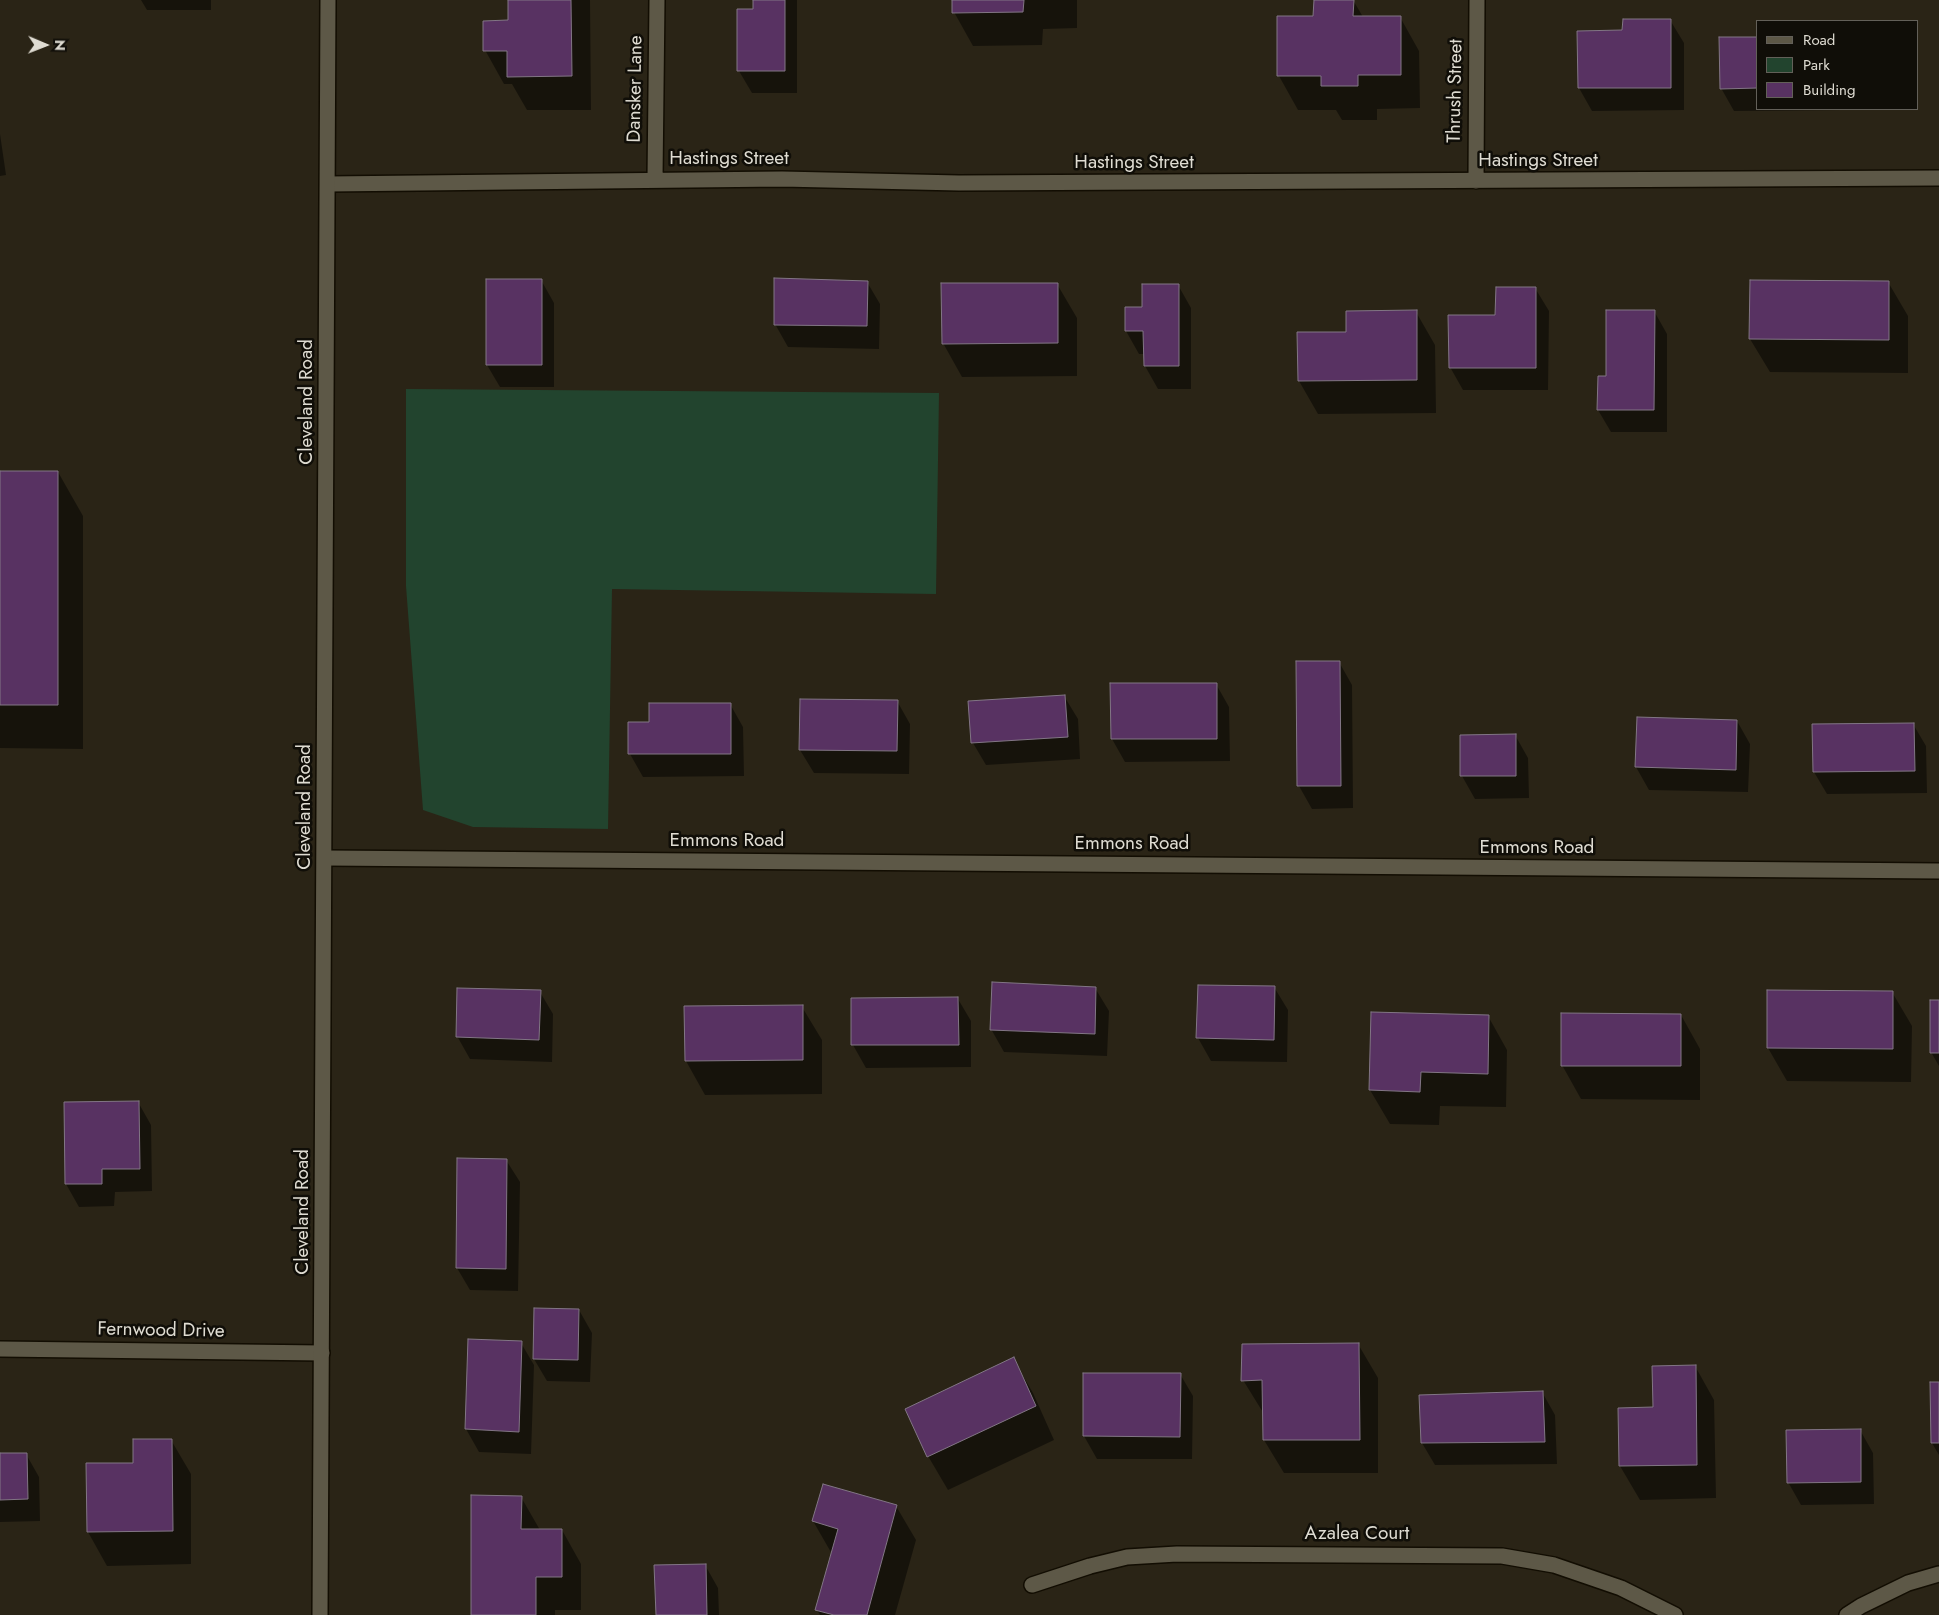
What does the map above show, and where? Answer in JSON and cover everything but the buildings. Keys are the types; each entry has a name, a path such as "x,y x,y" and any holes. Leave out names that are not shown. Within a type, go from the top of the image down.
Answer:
{"street":[{"name":"Cleveland Road","path":"320,1615 328,0"},
{"name":"Dansker Lane","path":"654,179 657,0"},
{"name":"Thrush Street","path":"1476,181 1477,0"},
{"name":"Hastings Street","path":"328,184 654,179 782,179 959,183 1939,178"},
{"name":"Emmons Road","path":"325,858 1939,871"},
{"name":"Fernwood Drive","path":"0,1349 322,1353"},
{"name":"Azalea Court","path":"1032,1585 1090,1566 1127,1557 1169,1554 1502,1556 1554,1566 1621,1588 1675,1615"},
{"path":"1847,1615 1908,1583 1939,1574"}],"green space":[{"path":"406,389 939,393 936,594 612,589 608,829 473,827 423,810 406,586"}]}
